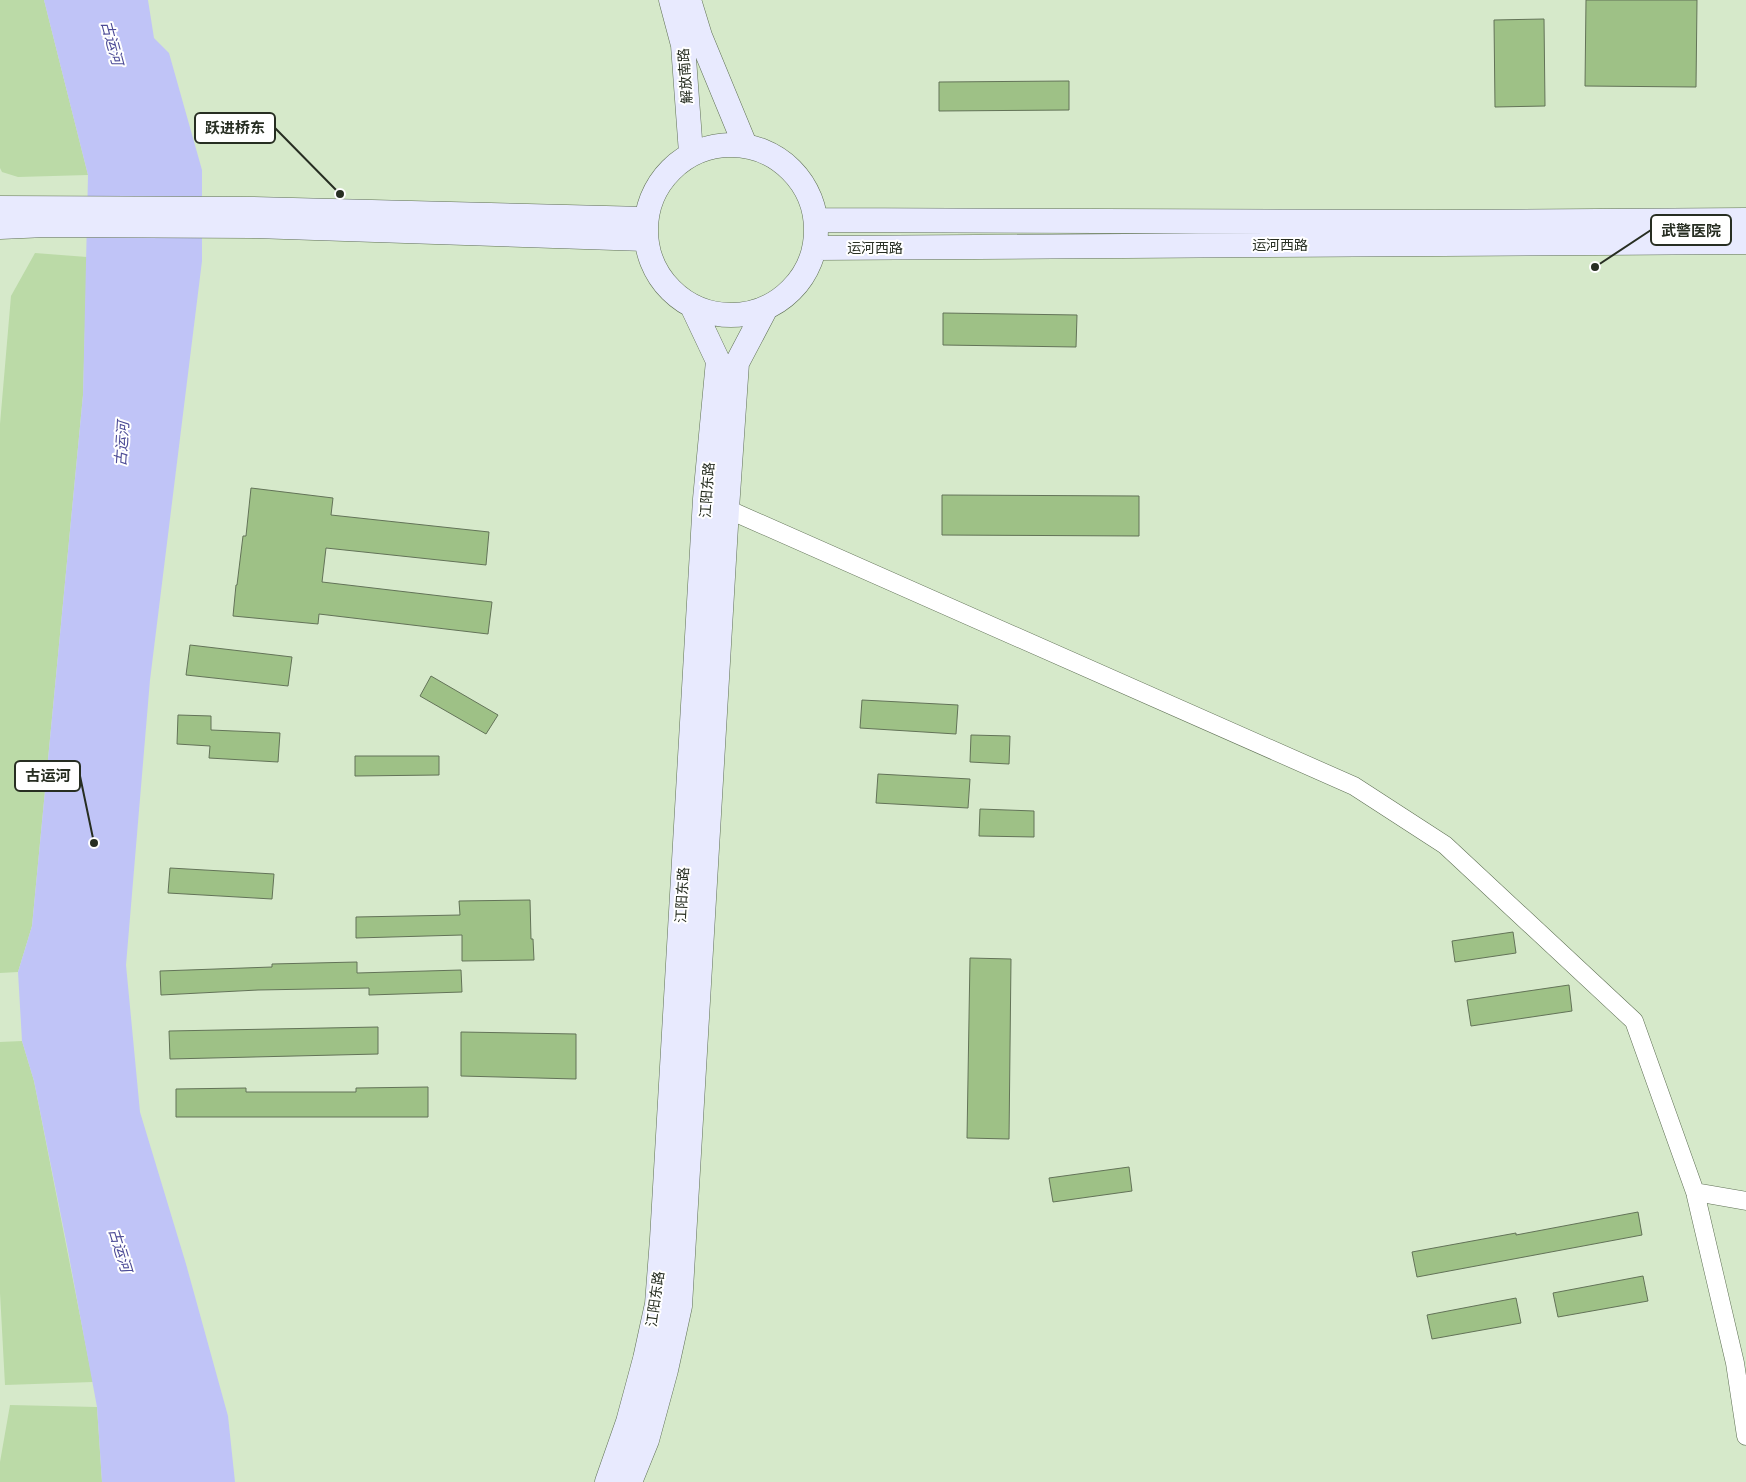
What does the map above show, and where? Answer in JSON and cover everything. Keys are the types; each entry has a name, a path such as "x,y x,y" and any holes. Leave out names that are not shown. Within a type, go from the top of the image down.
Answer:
{"main road":[{"name":"解放南路","path":"671,0 684,44 691,153"},
{"name":"解放南路","path":"689,0 700,36 745,145"},
{"path":"717,145 745,145 772,154 794,171 809,194 816,220 815,248 805,273 788,293 766,308 743,314 720,314 692,306 669,290 653,266 645,229 653,193 668,170 691,153 717,145"},
{"path":"0,208 47,216 252,217 645,229"},
{"path":"0,227 47,216"},
{"name":"运河西路","path":"816,220 1445,222 1746,220"},
{"name":"运河西路","path":"815,248 1746,242"},
{"name":"江阳东路","path":"607,1482 628,1422 645,1359 657,1304 662,1240 705,509 718,361 692,306"},
{"name":"江阳东路","path":"630,1482 647,1440 666,1370 680,1306 737,363 766,308"}],"street":[{"path":"727,509 1354,786 1444,845 1634,1021 1694,1192 1734,1363 1746,1436"},
{"path":"1694,1192 1746,1201"}],"green space":[{"path":"0,0 44,0 88,175 18,177 2,172 0,168"},
{"path":"35,253 87,257 83,395 32,926 18,972 0,973 0,424 11,296"},
{"path":"22,1041 34,1081 93,1382 5,1385 0,1293 0,1042"},
{"path":"10,1405 97,1407 102,1482 0,1482 0,1462"}],"water":[{"path":"44,0 148,0 154,38 169,53 202,170 202,261 150,680 126,965 140,1112 186,1264 228,1416 235,1482 102,1482 97,1407 34,1081 22,1041 18,972 32,926 83,395 88,175"}],"building":[{"path":"1586,0 1697,0 1696,87 1585,86"},
{"path":"1544,19 1545,106 1495,107 1494,20"},
{"path":"1069,81 1069,110 939,111 939,82"},
{"path":"943,313 1077,315 1076,347 943,345"},
{"path":"251,488 333,498 331,515 489,532 486,565 326,548 322,582 492,602 488,634 319,614 318,624 233,616 243,536 246,536"},
{"path":"942,495 1139,496 1139,536 942,535"},
{"path":"190,645 292,657 288,686 186,675"},
{"path":"431,676 498,715 486,734 420,696"},
{"path":"862,700 958,705 956,734 860,728"},
{"path":"178,715 211,716 211,730 280,733 278,762 209,758 210,746 177,744"},
{"path":"971,735 1010,736 1009,764 970,762"},
{"path":"355,756 439,756 439,775 355,776"},
{"path":"878,774 970,779 968,808 876,803"},
{"path":"980,809 1034,811 1034,837 979,836"},
{"path":"170,868 274,874 272,899 168,893"},
{"path":"530,900 531,939 533,939 534,960 462,961 462,935 356,938 356,917 460,915 459,901"},
{"path":"1513,932 1516,953 1455,962 1452,941"},
{"path":"970,958 1011,959 1009,1139 967,1138"},
{"path":"357,962 357,973 461,970 462,992 369,995 369,988 258,990 161,995 160,971 272,967 272,964"},
{"path":"1569,985 1572,1011 1471,1026 1467,1000"},
{"path":"378,1027 378,1054 170,1059 169,1031"},
{"path":"461,1032 576,1034 576,1079 461,1076"},
{"path":"428,1087 428,1117 176,1117 176,1089 246,1088 246,1092 356,1092 356,1088"},
{"path":"1129,1167 1132,1191 1053,1202 1049,1178"},
{"path":"1638,1212 1642,1235 1417,1277 1412,1252"},
{"path":"1643,1276 1648,1301 1558,1317 1553,1293"},
{"path":"1516,1298 1521,1323 1432,1339 1427,1315"}],"place":[{"name":"跃进桥东","path":"340,194"},
{"name":"武警医院","path":"1595,267"},
{"name":"古运河","path":"94,843"}]}
